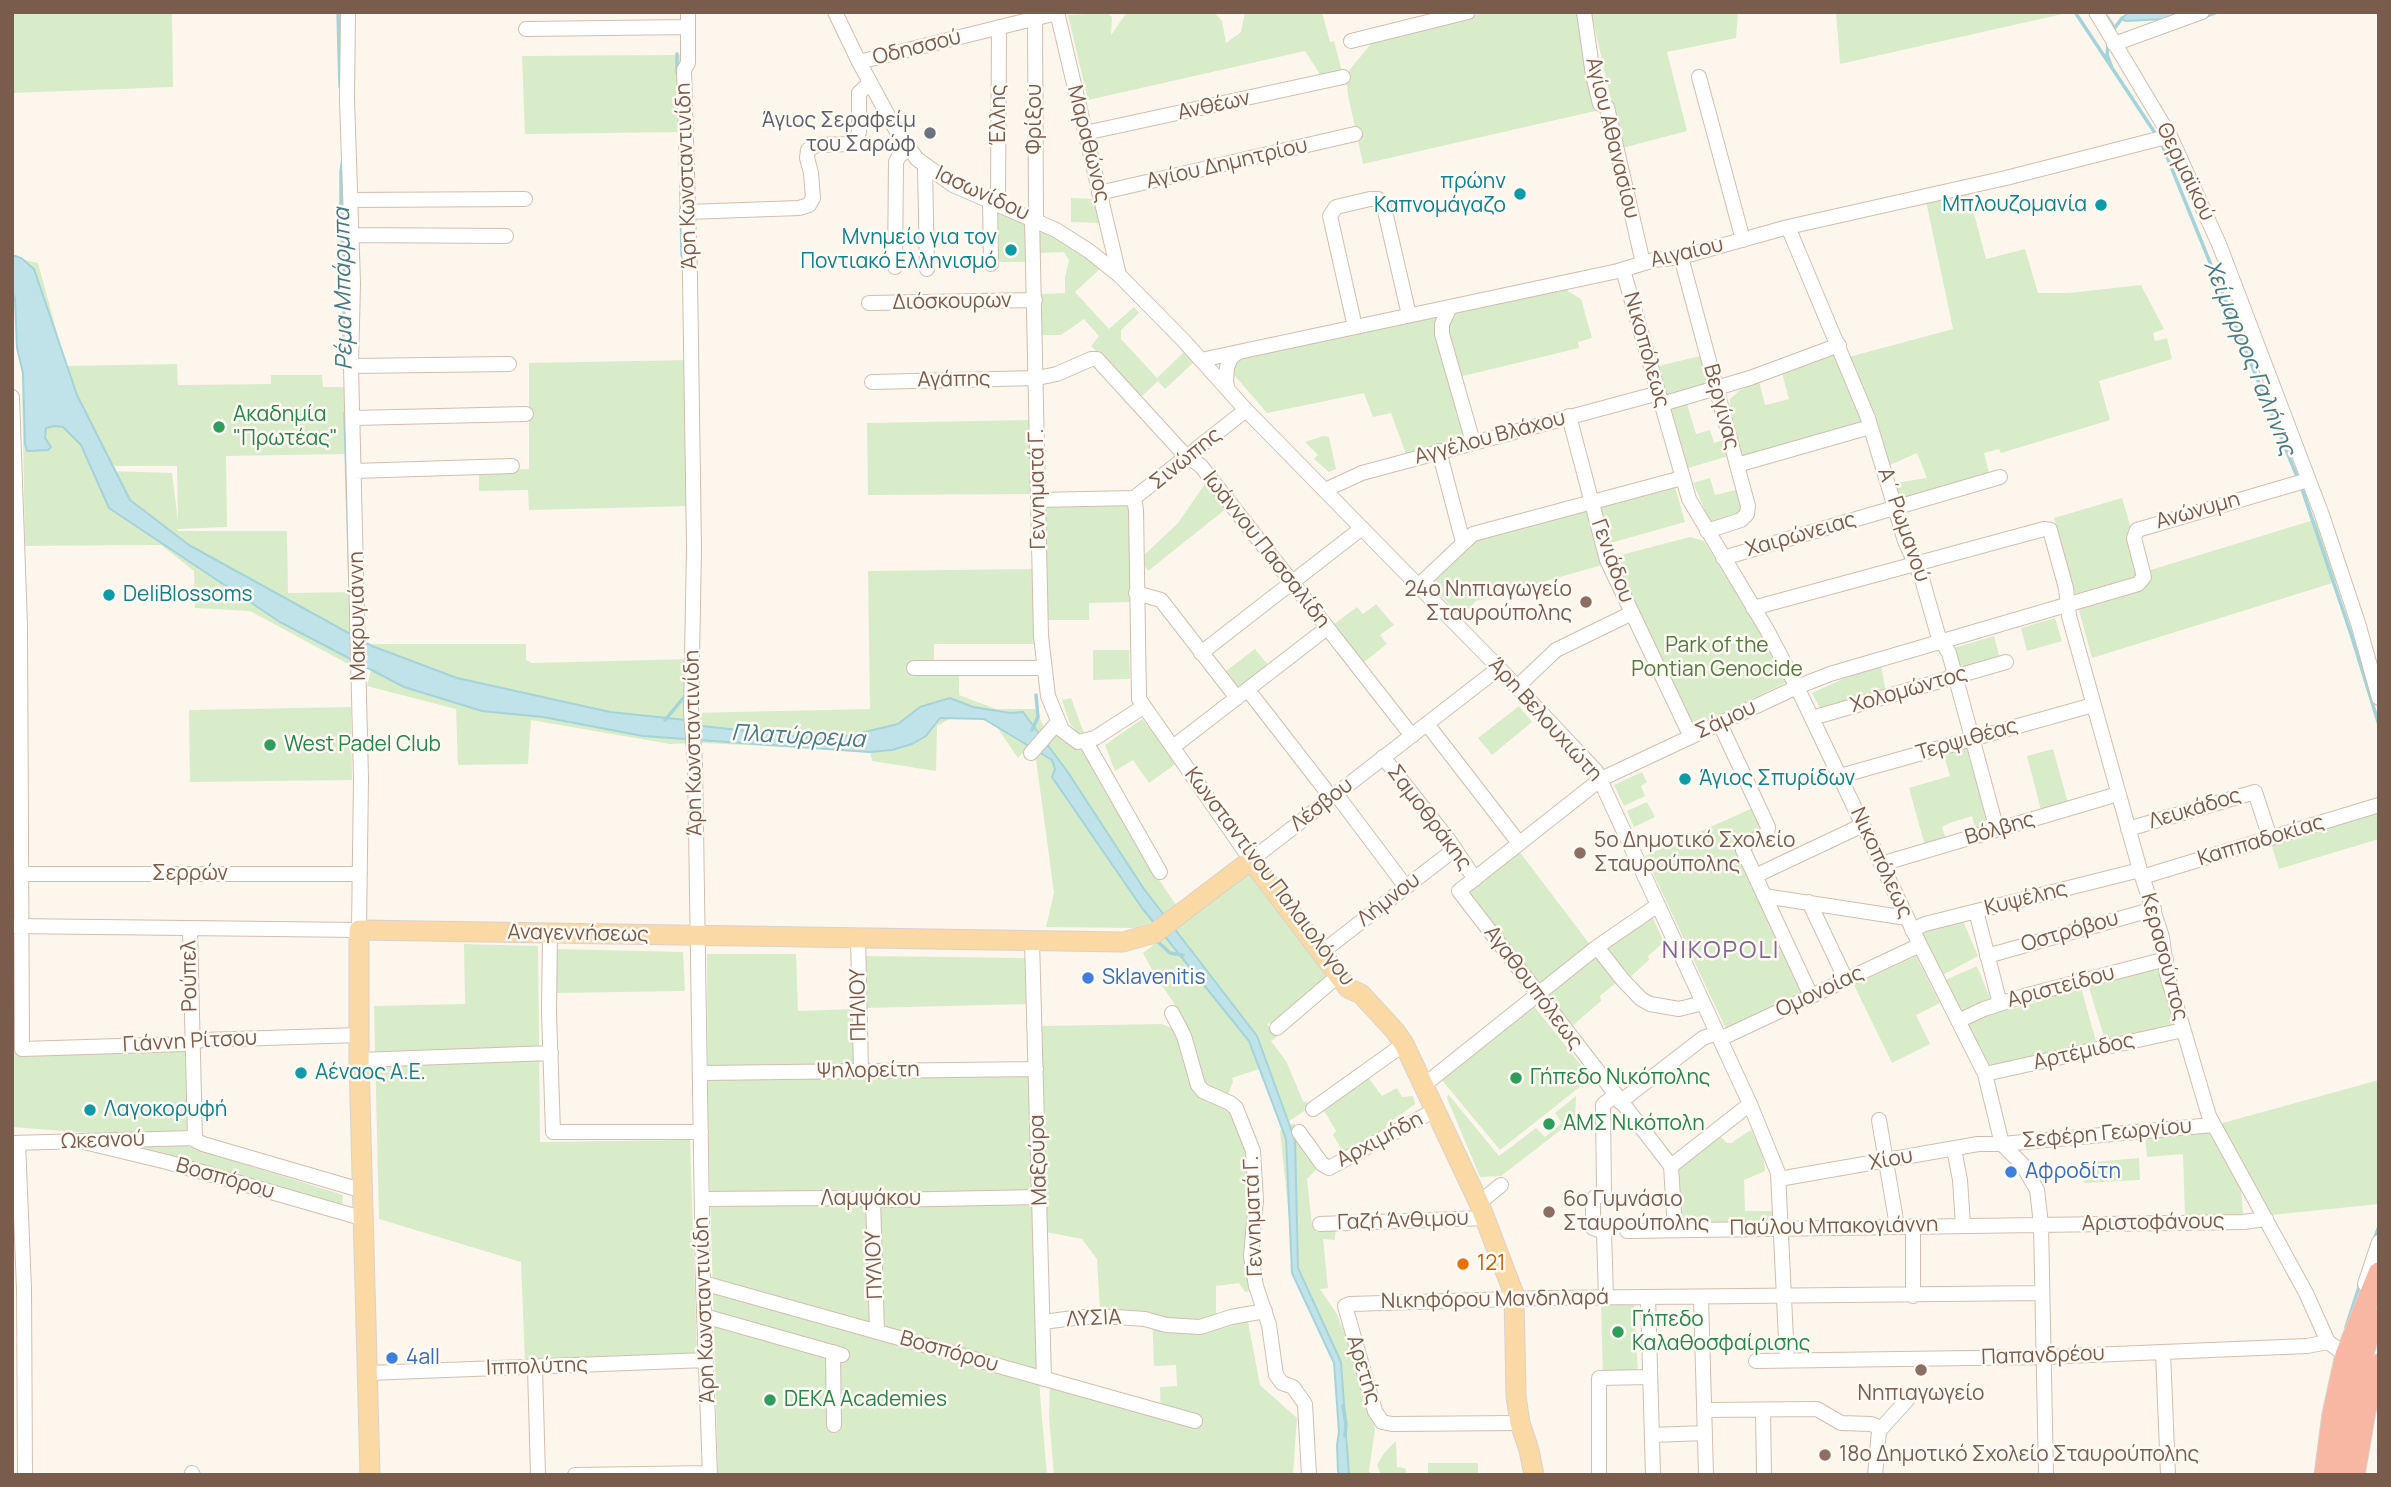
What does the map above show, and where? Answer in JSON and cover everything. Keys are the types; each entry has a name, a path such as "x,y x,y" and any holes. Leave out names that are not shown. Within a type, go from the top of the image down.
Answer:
{"highway":[{"path":"2325,1475 2341,1347 2379,1273"},
{"path":"2340,1475 2356,1377 2379,1304"},
{"path":"2354,1475 2365,1411 2379,1365"},
{"path":"2369,1475 2379,1403"}],"main road":[{"name":"Λέσβου","path":"1143,938 1155,933 1251,860"},
{"name":"Κωνσταντίνου Παλαιολόγου","path":"1251,860 1352,991 1361,994 1404,1044 1482,1210 1516,1300 1515,1367 1520,1423 1534,1475"},
{"name":"Αναγεννήσεως","path":"359,930 1117,943 1143,938"},
{"name":"Μακρυγιάννη","path":"359,930 359,1060 370,1475"}],"street":[{"name":"Μακρυγιάννη","path":"348,12 347,99 353,283 351,366 360,678 359,930"},
{"name":"Ιασωνίδου","path":"835,12 870,83 908,149 925,166 951,183 1034,218 1089,251 1119,275"},
{"path":"1351,41 1468,12"},
{"name":"Αγίου Αθανασίου","path":"1584,12 1593,75 1600,104 1607,107 1643,263"},
{"name":"Θερμαϊκού","path":"2095,12 2170,136 2219,244 2269,371 2343,575 2379,698"},
{"path":"2114,44 2202,12"},
{"name":"Οδησσού","path":"859,62 1057,13"},
{"name":"Μαραθώνος","path":"1057,13 1119,275"},
{"name":"Φρίξου","path":"1034,218 1035,19"},
{"path":"526,29 688,20"},
{"name":"Άρη Κωνσταντινίδη","path":"688,20 688,63 684,70 694,548 691,713 698,936 703,1283 710,1474"},
{"name":"Έλλης","path":"991,264 999,27"},
{"name":"Ανθέων","path":"1085,133 1343,77"},
{"path":"1699,77 1743,240"},
{"path":"687,212 799,208 809,205 813,198 808,150 816,145 855,142 859,132 859,93 870,83"},
{"name":"Αγίου Δημητρίου","path":"1100,193 1355,134"},
{"name":"Αιγαίου","path":"1201,360 1623,270 1643,263 1681,257 1788,228 2006,178 2170,136"},
{"path":"895,267 895,164 899,156 908,149"},
{"path":"925,166 928,269"},
{"path":"351,200 525,199"},
{"path":"1354,327 1330,216 1336,207 1370,199 1378,199 1384,206 1409,315"},
{"name":"Γεννηματά Γ.","path":"1034,218 1043,668 1048,696 1058,722"},
{"name":"Α΄ Ρωμανού","path":"1788,228 1871,427 1894,509 1956,677 1997,830"},
{"path":"351,235 506,236"},
{"path":"1089,251 1098,252 1105,247 1110,237"},
{"name":"Βεργίνας","path":"1681,257 1747,503 1746,514 1740,521 1707,531"},
{"name":"Νικοπόλεως","path":"1623,270 1691,505 1797,687 1985,1074 2002,1144 2034,1181 2039,1198 2041,1224 2046,1475"},
{"name":"Άρη Βελουχιώτη","path":"1119,275 1246,410 1499,668 1592,766 1601,779 1750,1104 1779,1179 1787,1360"},
{"name":"Διόσκουρων","path":"869,303 1035,300"},
{"path":"1450,307 1442,334 1473,442"},
{"path":"1716,389 1839,345"},
{"path":"1229,392 1226,382 1227,367 1238,352"},
{"name":"Ιωάννου Πασσαλίδη","path":"1037,378 1057,374 1091,359 1097,359 1182,452 1201,466 1412,736"},
{"path":"351,366 509,364"},
{"name":"Αγάπης","path":"872,382 1037,378"},
{"name":"Αγγέλου Βλάχου","path":"1325,490 1362,472 1569,416 1716,389"},
{"path":"12,397 20,626 21,874 17,926"},
{"name":"Σινώπης","path":"1038,500 1134,498 1246,410"},
{"path":"353,418 526,414"},
{"name":"Γενιάδου","path":"1569,416 1607,560 1691,737"},
{"path":"1737,465 1871,427"},
{"path":"1439,452 1463,542"},
{"path":"354,471 512,466"},
{"name":"Χαιρώνειας","path":"1723,558 2000,477"},
{"path":"1419,586 1463,542 1477,532 1682,478"},
{"name":"Ανώνυμη","path":"2067,604 2141,583 2144,574 2133,535 2140,528 2308,480"},
{"name":"Κωνσταντίνου Παλαιολόγου","path":"1134,498 1139,699 1251,860"},
{"path":"1201,653 1362,528"},
{"name":"Κερασούντος","path":"1915,565 2044,529 2049,530 2067,592 2067,604 2093,705 2164,943 2167,974 2213,1125 2309,1299 2341,1347"},
{"path":"1753,608 1915,565"},
{"path":"1136,593 1161,600 1201,653 1242,694 1333,795 1406,887"},
{"name":"Σάμου","path":"1459,891 1601,779 1797,687 1838,671 2067,604"},
{"path":"1517,687 1556,650 1632,613"},
{"path":"1173,747 1327,628"},
{"name":"Χολομώντος","path":"1812,718 2006,662"},
{"path":"914,668 1043,668"},
{"name":"Λέσβου","path":"1251,860 1499,668"},
{"name":"Τερψιθέας","path":"1840,776 2093,705"},
{"path":"1031,753 1058,722 1072,740 1086,742 1102,735 1143,707"},
{"path":"1427,724 1519,844"},
{"path":"1720,724 1768,827 1767,834 1742,846 1811,996"},
{"path":"1086,742 1160,872"},
{"name":"Σαμοθράκης","path":"1383,757 1475,879"},
{"name":"Λευκάδος","path":"2128,829 2255,792 2270,838"},
{"name":"Βόλβης","path":"1881,864 2118,794"},
{"name":"Καππαδοκίας","path":"2141,873 2379,805"},
{"path":"1755,876 1863,825"},
{"name":"Λήμνου","path":"1322,952 1455,849"},
{"name":"Κυψέλης","path":"1910,924 1926,924 2141,873"},
{"name":"Σερρών","path":"21,874 360,874"},
{"name":"Αγαθουπόλεως","path":"1459,891 1671,1166"},
{"path":"1765,896 1809,902 1910,924"},
{"path":"1809,902 1846,980"},
{"path":"1424,1085 1537,993 1658,905"},
{"name":"Οστρόβου","path":"1987,956 2154,909"},
{"path":"1976,911 2000,1004"},
{"name":"Αναγεννήσεως","path":"17,926 359,930"},
{"name":"Γιάννη Ρίτσου","path":"17,926 22,1049 359,1035"},
{"name":"Ρούπελ","path":"190,929 192,1043 199,1141"},
{"path":"550,932 548,972 553,1132 701,1132"},
{"name":"ΠΗΛΙΟΥ","path":"858,938 861,1071"},
{"name":"Μαξούρα","path":"1032,941 1044,1379"},
{"name":"Ομονοίας","path":"1606,1298 1604,1232 1593,1228 1593,1199 1604,1195 1603,1105 1618,1098 1703,1038 1718,1036 1920,945"},
{"path":"1597,947 1622,979 1641,999 1650,1004 1679,1009 1703,1003"},
{"name":"Αριστείδου","path":"1958,1021 2000,1004 2165,959"},
{"path":"1277,1028 1339,975"},
{"name":"Γεννηματά Γ.","path":"1172,1013 1184,1036 1196,1080 1203,1091 1236,1108 1253,1151 1256,1200 1251,1256 1256,1286 1270,1328 1276,1375 1281,1382 1293,1387 1305,1404 1309,1475"},
{"name":"Αρτέμιδος","path":"1985,1074 2183,1030"},
{"path":"1313,1110 1404,1044"},
{"path":"359,1060 551,1053"},
{"name":"Ψηλορείτη","path":"700,1073 1036,1069"},
{"path":"1675,1230 1671,1166 1750,1104"},
{"name":"Αρχιμήδη","path":"1299,1132 1329,1168 1435,1110"},
{"path":"1879,1120 1897,1226"},
{"name":"Σεφέρη Γεωργίου","path":"2002,1144 2213,1125"},
{"name":"Ωκεανού","path":"15,1143 199,1141"},
{"name":"Βοσπόρου","path":"199,1141 363,1191"},
{"name":"Βοσπόρου","path":"84,1142 167,1162 365,1219"},
{"path":"15,1143 18,1421 25,1475"},
{"name":"Χίου","path":"1779,1179 1978,1144 2002,1144"},
{"path":"1954,1149 1961,1180 1963,1225"},
{"path":"1482,1210 1502,1185"},
{"name":"Λαμψάκου","path":"702,1199 1040,1196"},
{"name":"ΠΥΛΙΟΥ","path":"873,1199 877,1332"},
{"name":"Γαζή Άνθιμου","path":"1320,1224 1482,1210"},
{"name":"Αριστοφάνoυς","path":"2041,1224 2243,1222 2266,1219"},
{"name":"Παύλου Μπακογιάννη","path":"1627,1231 2041,1224"},
{"path":"1913,1226 1913,1296"},
{"path":"2341,1347 2357,1309 2379,1242"},
{"name":"Βοσπόρου","path":"703,1283 1195,1421"},
{"name":"Νικηφόρου Μανδηλαρά","path":"1349,1323 1344,1307 1350,1304 1648,1297 2042,1293"},
{"path":"1648,1297 1653,1475"},
{"path":"1701,1297 1706,1475"},
{"name":"ΛΥΣΙΑ","path":"1042,1322 1098,1317 1200,1326 1265,1311"},
{"path":"704,1316 837,1353 834,1425"},
{"name":"Αρετής","path":"1349,1323 1377,1416 1382,1422 1520,1423"},
{"name":"Παπανδρέου","path":"1756,1361 2043,1357 2307,1346 2341,1347"},
{"path":"2163,1352 2168,1475"},
{"name":"Ιππολύτης","path":"368,1373 706,1360"},
{"path":"535,1368 538,1475"},
{"path":"1599,1475 1598,1378 1650,1377"},
{"path":"1875,1475 1879,1431 1907,1401"},
{"path":"1704,1410 1817,1409 1841,1423 1871,1424 1881,1428"},
{"path":"1763,1410 1764,1475"},
{"path":"1653,1435 1704,1433"},
{"path":"575,1475 710,1474"}],"green space":[{"path":"12,12 172,12 173,87 12,93"},
{"path":"1127,12 1214,12 1222,21 1226,43 1241,32 1245,12 1322,12 1330,42 1334,41 1342,72 1321,76 1305,51 1088,100 1068,15 1107,13 1112,17 1111,35"},
{"path":"1488,12 1581,12 1604,109 1363,164 1346,74 1375,39"},
{"path":"1591,12 1738,12 1736,38 1667,52 1687,131 1622,148"},
{"path":"1836,12 2067,12 2067,13 1840,64"},
{"path":"684,55 685,132 525,134 522,56"},
{"path":"1968,191 1986,259 2025,249 2038,293 2069,293 2141,285 2164,329 2153,333 2155,341 2167,338 2172,359 2099,381 2110,420 2001,453 1999,449 1984,453 1990,476 1901,502 1895,483 1927,478 1917,453 1890,465 1877,421 1740,458 1729,417 1730,399 1740,390 1759,381 1765,405 1789,399 1782,373 1845,349 1849,357 1953,329 1926,201"},
{"path":"1071,198 1096,199 1101,223 1071,222"},
{"path":"993,208 1030,223 1029,262 994,262"},
{"path":"1037,226 1101,268 1075,292 1109,329 1134,307 1139,313 1121,330 1121,339 1157,378 1184,352 1194,362 1165,389 1158,381 1140,398 1091,346 1099,336 1084,319 1061,335 1040,335 1039,294 1065,293 1069,260 1064,252 1038,253"},
{"path":"12,257 38,263 66,366 177,364 178,385 271,384 271,375 322,375 323,387 346,387 347,454 226,456 227,527 177,529 287,531 288,593 353,592 350,665 250,611 195,608 194,571 161,545 25,546 20,280","holes":["109,466 177,466 178,521 172,473 109,471"]},
{"path":"1566,285 1568,291 1581,299 1592,338 1578,342 1579,348 1459,377 1464,434 1462,439 1406,454 1391,413 1373,417 1364,393 1267,413 1223,362"},
{"path":"1704,355 1712,386 1684,394 1696,434 1710,430 1714,443 1727,439 1732,455 1688,468 1659,366"},
{"path":"689,360 690,506 529,510 528,490 479,491 479,471 529,469 529,363"},
{"path":"1030,420 1031,494 868,495 867,423"},
{"path":"1323,436 1329,437 1336,469 1329,472 1314,459 1318,455 1305,442"},
{"path":"1710,478 1715,495 1740,489 1744,506 1740,514 1711,524 1693,483"},
{"path":"1207,481 1227,508 1148,571 1143,556 1178,523"},
{"path":"1674,483 1685,522 1607,544 1596,504"},
{"path":"2122,498 2144,572 2317,519 2339,581 2092,658 2054,518"},
{"path":"1127,505 1131,510 1130,602 1089,603 1089,620 1044,620 1045,506"},
{"path":"1586,508 1602,565 1476,601 1461,617 1429,583 1470,541"},
{"name":"Park of the Pontian Genocide","path":"1690,537 1704,541 1756,625 1787,682 1694,727 1613,557"},
{"path":"1034,569 1036,644 934,644 934,672 959,671 959,695 996,709 1035,709 1045,729 1018,758 994,723 958,714 937,726 936,771 872,761 870,751 703,743 670,744 531,720 528,764 458,765 456,709 367,686 372,666 372,644 526,644 526,660 532,663 690,659 690,713 870,709 868,571"},
{"path":"1376,604 1394,625 1380,635 1387,644 1363,663 1333,625 1357,607 1363,614"},
{"path":"2055,618 2062,641 2027,651 2021,628"},
{"path":"1994,636 2000,659 1960,670 1954,648"},
{"path":"1255,649 1268,665 1239,687 1226,671"},
{"path":"1093,650 1129,650 1130,679 1093,680"},
{"path":"1881,666 1886,693 1822,712 1812,693 1859,672"},
{"path":"1071,698 1084,733 1078,733 1070,724 1062,700"},
{"path":"1519,706 1532,722 1492,755 1478,738"},
{"name":"West Padel Club","path":"351,707 352,780 190,782 189,710"},
{"path":"1142,719 1177,763 1149,783 1133,760 1115,771 1105,745"},
{"path":"1055,734 1085,753 1151,868 1178,908 1156,921 1136,928 1046,927 1054,893 1036,759 1039,750"},
{"path":"1965,743 1988,824 1975,828 1972,816 1950,823 1942,827 1946,840 1925,846 1909,788 1950,776 1942,749"},
{"path":"2053,749 2068,803 2041,810 2027,756"},
{"path":"1642,772 1647,782 1641,786 1645,796 1624,806 1614,785"},
{"path":"1647,802 1655,817 1634,827 1627,811"},
{"path":"1753,808 1765,831 1735,845 1803,992 1726,1029 1645,856"},
{"path":"2379,811 2379,839 2279,869 2271,843"},
{"path":"1519,851 1591,946 1540,986 1467,890"},
{"path":"1248,872 1334,976 1277,1021 1267,1024 1277,1037 1271,1041 1286,1061 1303,1101 1313,1105 1288,1122 1268,1066 1232,1078 1227,1096 1207,1090 1174,1003 1143,953"},
{"path":"1651,914 1664,942 1628,979 1605,949"},
{"path":"1963,921 1978,956 1939,977 1916,932"},
{"path":"12,938 16,938 18,1054 186,1050 187,1146 343,1195 342,1209 90,1133 12,1127"},
{"path":"464,944 538,946 540,1142 690,1140 697,1355 525,1360 521,1262 379,1219 374,1006 465,1004"},
{"path":"554,949 683,952 685,991 555,993"},
{"path":"707,954 796,954 798,1011 855,1009 857,1077 1030,1074 1040,1395 1047,1475 718,1475 708,1122"},
{"path":"1597,955 1617,982 1600,996 1601,1001 1571,1027 1547,996"},
{"path":"865,956 1026,958 1028,1004 866,1008"},
{"path":"1916,956 1940,1003 1916,1015 1930,1044 1892,1063 1854,985"},
{"path":"1977,966 1991,1001 1960,1014 1943,981"},
{"path":"2158,968 2174,1027 2106,1043 2089,988"},
{"path":"2081,988 2096,1041 2088,1043 2088,1046 1988,1069 1964,1024 2003,1007 2005,1010 2017,1008"},
{"name":"Γήπεδο Νικόπολης","path":"1534,1006 1591,1078 1500,1150 1441,1079"},
{"path":"1162,1024 1176,1030 1189,1068 1230,1108 1246,1145 1255,1290 1245,1292 1239,1283 1216,1286 1216,1318 1247,1317 1260,1385 1297,1418 1293,1475 1054,1475 1049,1417 1050,1386 1161,1417 1160,1387 1177,1386 1176,1365 1154,1366 1152,1315 1100,1312 1097,1259 1082,1239 1046,1232 1041,1026"},
{"path":"1368,1077 1382,1096 1397,1088 1402,1097 1413,1096 1415,1104 1386,1125 1386,1129 1344,1154 1333,1135 1336,1131 1323,1109"},
{"path":"2379,1080 2379,1204 2272,1215 2242,1168 2219,1124"},
{"path":"1448,1094 1499,1156 1536,1128 1545,1137 1562,1123 1555,1113 1576,1096 1575,1119 1501,1176 1480,1177 1447,1098"},
{"path":"1294,1123 1319,1167 1307,1179 1312,1226 1336,1223 1335,1240 1323,1239 1328,1288 1320,1289 1337,1314 1365,1387 1375,1429 1369,1471 1371,1475 1347,1475 1348,1440 1343,1393 1326,1339 1294,1265 1280,1131"},
{"path":"2208,1128 2241,1189 2243,1214 2238,1216 2185,1215 2183,1154 2147,1157 2145,1134"},
{"path":"1751,1130 1763,1154 1765,1171 1744,1180 1745,1211 1773,1211 1773,1223 1681,1225 1678,1169 1720,1136 1727,1143 1731,1143"},
{"path":"2139,1158 2140,1180 2084,1183 2083,1163"},
{"name":"Γήπεδο Καλαθοσφαίρισης","path":"1634,1304 1638,1373 1603,1375 1601,1305"},
{"path":"1396,1441 1397,1467 1405,1468 1407,1475 1381,1475 1377,1465"},
{"path":"1428,1463 1478,1463 1478,1475 1428,1475"}],"water":[{"path":"2129,12 2178,14 2164,19 2121,19"},
{"name":"Πλατύρρεμα","path":"12,255 21,258 34,269 77,395 130,500 189,545 372,646 457,678 610,712 686,720 702,726 831,740 898,724 920,707 950,698 973,707 1010,713 1023,712 1067,771 1144,889 1257,1036 1295,1140 1298,1268 1341,1362 1349,1475 1339,1475 1338,1471 1339,1432 1334,1363 1292,1273 1286,1139 1249,1041 1142,908 1052,777 1055,769 1052,760 984,719 940,718 926,736 912,744 892,750 869,752 643,736 543,717 482,711 404,687 280,622 109,508 81,445 63,427 46,428 45,438 51,447 48,450 27,451 23,373 17,348 15,298 12,293"}],"waterway":[{"name":"Ρέμα Μπάρμπα","path":"338,12 340,87"},
{"name":"Χείμαρρος Γαλήνης","path":"2075,12 2157,136"},
{"path":"2206,16 2217,12"},
{"name":"Χείμαρρος Γαλήνης","path":"2105,14 2114,27"},
{"name":"Χείμαρρος Γαλήνης","path":"2112,32 2122,18"},
{"name":"Χείμαρρος Γαλήνης","path":"2108,45 2107,55 2112,68"},
{"path":"677,54 677,73"},
{"name":"Χείμαρρος Γαλήνης","path":"2161,142 2298,479"},
{"name":"Ρέμα Μπάρμπα","path":"343,158 341,235 344,249 344,352"},
{"path":"681,193 682,255"},
{"name":"Ρέμα Μπάρμπα","path":"345,413 350,587"},
{"name":"Χείμαρρος Γαλήνης","path":"2301,486 2379,725"},
{"path":"1032,730 1038,717 1036,695"},
{"path":"665,720 685,696"},
{"path":"1157,941 1170,953 1183,955"},
{"path":"2374,1240 2379,1226"},
{"path":"2346,1327 2360,1284"},
{"path":"1343,1406 1345,1436"}],"place":[{"name":"Άγιος Σεραφείμ του Σαρώφ","path":"930,133"},
{"name":"πρώην Καπνομάγαζο","path":"1520,194"},
{"name":"Μπλουζομανία","path":"2101,205"},
{"name":"Μνημείο για τον Ποντιακό Ελληνισμό","path":"1011,250"},
{"name":"Ακαδημία \"Πρωτέας\"","path":"219,427"},
{"name":"DeliBlossoms","path":"109,595"},
{"name":"24ο Νηπιαγωγείο Σταυρούπολης","path":"1586,602"},
{"name":"West Padel Club","path":"270,745"},
{"name":"Άγιος Σπυρίδων","path":"1685,779"},
{"name":"5ο Δημοτικό Σχολείο Σταυρούπολης","path":"1580,853"},
{"name":"Sklavenitis","path":"1088,978"},
{"name":"Αέναος Α.Ε.","path":"301,1073"},
{"name":"Γήπεδο Νικόπολης","path":"1516,1078"},
{"name":"Λαγοκορυφή","path":"90,1110"},
{"name":"ΑΜΣ Νικόπολη","path":"1549,1124"},
{"name":"Αφροδίτη","path":"2011,1172"},
{"name":"6ο Γυμνάσιο Σταυρούπολης","path":"1549,1212"},
{"name":"121","path":"1463,1264"},
{"name":"Γήπεδο Καλαθοσφαίρισης","path":"1618,1332"},
{"name":"4all","path":"392,1358"},
{"name":"Νηπιαγωγείο","path":"1921,1370"},
{"name":"DEKA Academies","path":"770,1400"},
{"name":"18ο Δημοτικό Σχολείο Σταυρούπολης","path":"1825,1455"}],"district":[{"name":"NIKOPOLI","path":"1721,951"}]}
